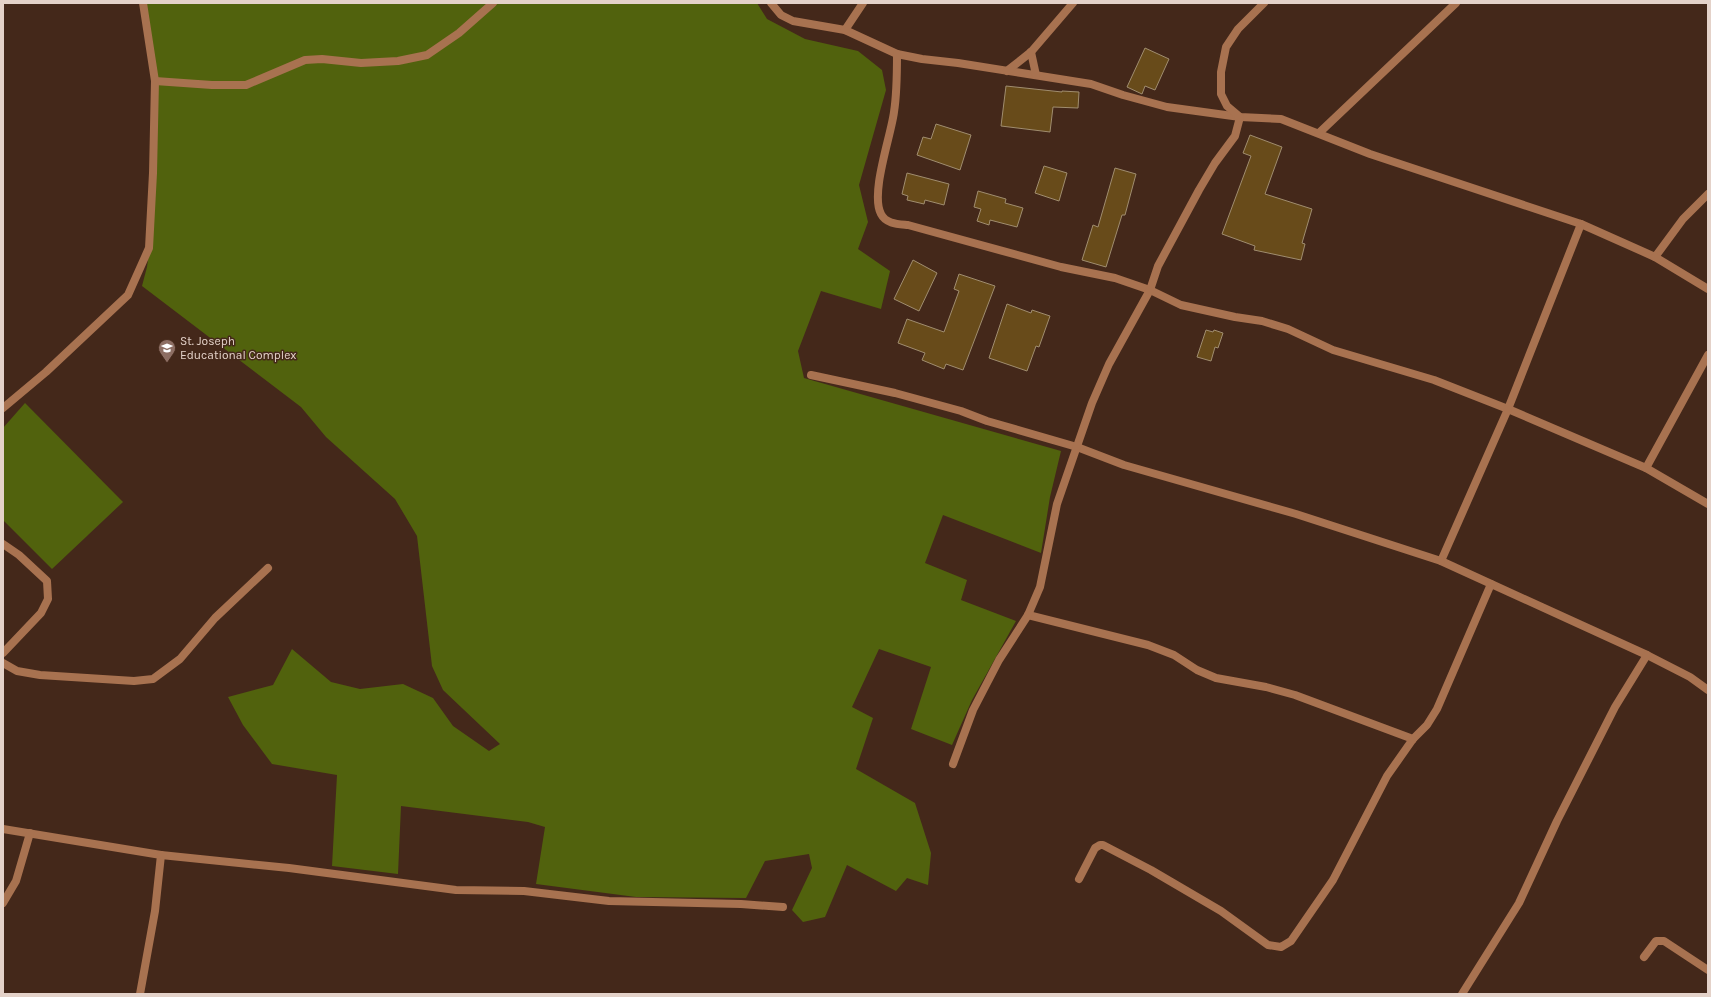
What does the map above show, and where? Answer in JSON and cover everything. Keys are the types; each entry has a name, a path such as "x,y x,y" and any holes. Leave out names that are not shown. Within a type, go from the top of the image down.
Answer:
{"street":[{"path":"3,408 46,372 128,295 149,248 153,173 155,81 143,3"},
{"path":"155,81 212,85 246,85 305,60 361,63 398,60 427,55 460,33 493,3"},
{"path":"771,3 781,15 793,21 845,30 897,54 1091,84 1123,95 1167,107 1240,117 1281,119 1319,132 1370,154 1581,224 1655,257 1708,289"},
{"path":"845,30 863,3"},
{"path":"1007,71 1031,52 1073,3"},
{"path":"1240,117 1227,106 1221,94 1221,72 1226,47 1238,29 1264,3"},
{"path":"1319,132 1456,3"},
{"path":"1031,52 1036,75"},
{"path":"897,54 897,78 894,113 881,171 878,201 881,214 887,221 908,225 1061,267 1115,278 1150,290 1181,305 1235,317 1262,321 1288,329 1333,350 1434,380 1508,409 1646,468 1708,504"},
{"path":"953,764 973,710 999,660 1028,615 1040,587 1057,504 1092,403 1109,364 1150,290 1158,266 1198,190 1215,163 1235,136 1240,117"},
{"path":"1655,257 1683,219 1708,194"},
{"path":"1441,561 1508,409 1581,224"},
{"path":"1646,468 1708,354"},
{"path":"811,375 895,393 940,405 987,421 1077,447 1124,465 1296,514 1441,561 1647,655 1690,677 1708,690"},
{"path":"3,544 19,554 47,580 48,599 41,613 3,653"},
{"path":"3,663 17,671 40,674 134,681 153,679 180,659 215,618 268,568"},
{"path":"1079,879 1095,848 1103,845 1151,870 1221,911 1268,944 1281,947 1291,940 1333,880 1387,776 1413,739 1427,725 1437,709 1491,584"},
{"path":"1028,615 1148,645 1174,655 1197,670 1216,678 1266,687 1413,739"},
{"path":"1462,994 1519,903 1615,706 1647,655"},
{"path":"3,829 161,855 289,868 456,890 524,891 609,901 741,904 783,907"},
{"path":"3,903 16,881 30,833"},
{"path":"140,994 155,911 161,855"},
{"path":"1644,956 1656,941 1664,941 1708,970"}],"green space":[{"path":"140,3 757,3 767,19 805,39 858,51 882,70 886,90 859,185 868,222 858,249 890,271 881,309 821,291 798,351 804,378 1061,451 1050,497 1041,553 943,515 925,563 967,580 961,600 1016,621 972,700 952,745 911,729 931,667 879,649 852,707 873,718 856,769 915,803 931,853 928,885 907,878 896,891 847,865 825,917 803,922 792,910 812,868 809,854 765,861 746,898 636,897 536,884 545,827 528,822 401,806 398,874 332,866 337,775 272,764 243,725 228,697 273,685 292,649 331,682 360,689 403,684 433,698 453,726 489,751 500,744 443,690 432,666 417,536 395,499 326,437 301,407 142,286 147,267 153,224 151,75"},
{"path":"25,403 123,502 52,569 3,520 3,428"}],"building":[{"path":"1145,48 1169,59 1155,90 1145,86 1142,94 1127,87"},
{"path":"1006,86 1062,92 1079,92 1078,108 1053,107 1050,132 1001,126"},
{"path":"936,124 971,135 960,170 917,155 923,137 931,139"},
{"path":"1250,135 1282,147 1265,194 1312,209 1302,243 1305,244 1301,260 1254,250 1255,246 1222,234 1251,156 1243,153"},
{"path":"1044,166 1067,173 1059,201 1035,193"},
{"path":"1115,168 1136,174 1125,215 1122,215 1106,267 1082,260 1093,225 1098,227"},
{"path":"907,173 949,184 944,205 925,200 924,204 907,200 908,196 902,194"},
{"path":"978,191 1006,199 1005,203 1023,208 1017,227 990,220 989,225 977,221 981,209 974,207"},
{"path":"913,260 937,273 919,311 894,299"},
{"path":"959,274 995,286 963,370 946,364 944,369 922,360 925,353 898,343 907,319 944,332 959,291 954,289"},
{"path":"1007,304 1031,313 1032,310 1050,316 1039,347 1036,346 1027,371 989,358"},
{"path":"1206,330 1213,332 1214,330 1223,333 1218,348 1215,347 1211,361 1197,357"}],"place":[{"name":"St. Joseph Educational Complex","path":"167,363"}]}
